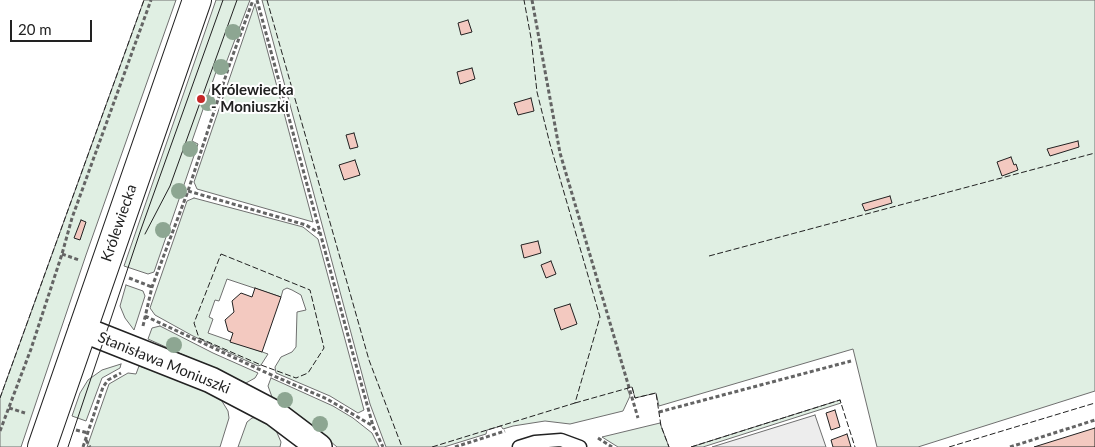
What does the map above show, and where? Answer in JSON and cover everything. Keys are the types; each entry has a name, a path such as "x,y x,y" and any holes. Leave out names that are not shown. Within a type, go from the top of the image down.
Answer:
{"main road":[{"name":"Królewiecka","path":"42,447 197,0"}],"street":[{"name":"Stanisława Moniuszki","path":"82,329 192,371 256,403 300,431 320,447"}],"lane":[{"path":"519,447 534,442 561,440 580,447"}],"path":[{"path":"0,431 31,349 72,218 151,0"},
{"path":"83,447 103,387 108,380 129,369 136,350 152,287 188,191 227,71 253,0"},
{"path":"257,0 373,426 383,447"},
{"path":"532,0 560,153 638,418"},
{"path":"188,191 306,225 321,234"},
{"path":"145,316 327,399 373,426"},
{"path":"659,412 851,361"},
{"path":"1010,447 1095,420"},
{"path":"85,440 90,447"}],"green space":[{"path":"144,0 176,0 21,447 0,447 0,398"},
{"path":"216,0 250,0 223,71 217,69 192,141 198,144 154,272 148,274 124,266"},
{"path":"262,0 1095,0 1095,391 918,447 877,447 853,349 659,406 656,393 635,398 632,387 627,388 630,396 623,411 570,424 545,421 503,429 501,426 487,430 486,434 444,447 386,447 370,404"},
{"path":"255,4 313,222 197,189 194,182"},
{"path":"194,198 303,227 318,239 364,410 358,413 330,396 276,373 275,367 281,357 292,352 296,347 297,312 306,310 301,295 292,290 287,288 283,290 281,297 227,279 219,301 215,300 209,317 213,319 208,333 268,354 261,365 258,366 193,336 155,315 150,308 187,201"},
{"path":"126,285 143,291 145,296 134,330 125,318 120,306"},
{"path":"160,326 258,373 255,378 246,383 148,339 152,328"},
{"path":"121,364 120,368 102,378 86,421 72,416 80,393 88,380 102,370"},
{"path":"139,366 171,376 220,398 228,411 229,418 220,447 87,447 109,384 128,373 136,374"},
{"path":"271,378 333,406 353,418 372,433 379,447 337,447 304,419 272,397 268,386"},
{"path":"840,400 841,403 703,447 691,447"},
{"path":"258,417 275,428 281,442 280,447 238,447 247,422 252,418"},
{"path":"660,423 669,447 618,447 602,437"}],"shaded area":[{"path":"815,415 826,447 712,447"}],"building":[{"path":"468,20 472,32 461,35 458,23"},
{"path":"472,68 475,79 460,84 457,72"},
{"path":"531,98 534,111 518,115 514,103"},
{"path":"354,133 358,147 350,149 346,135"},
{"path":"1078,141 1079,147 1050,156 1047,149"},
{"path":"1011,157 1018,170 1002,176 997,162"},
{"path":"355,160 360,175 344,180 339,165"},
{"path":"890,196 892,203 865,211 862,204"},
{"path":"81,220 86,222 80,240 74,238"},
{"path":"538,241 541,253 524,258 521,245"},
{"path":"551,261 556,274 546,278 541,265"},
{"path":"255,288 281,297 262,352 230,342 233,333 228,331 225,320 234,312 232,301 241,293 252,297"},
{"path":"570,304 577,324 561,330 554,309"},
{"path":"835,410 840,427 831,430 826,413"},
{"path":"1095,428 1095,447 1034,447"},
{"path":"847,434 851,447 833,447 831,440"}],"tram line":[{"path":"68,447 140,232 223,0"},
{"path":"145,234 170,186 237,0"}],"fence":[{"path":"0,398 144,0"},
{"path":"267,0 369,360 402,447"},
{"path":"432,447 575,403 600,317 550,144 537,92 531,38 524,0"},
{"path":"709,256 1095,153"},
{"path":"221,254 310,290 324,348 308,373 296,378 199,338 194,323 221,254"},
{"path":"575,403 632,387 635,398 656,393 661,426 669,447"},
{"path":"691,447 840,400 855,447"},
{"path":"949,447 1095,403"}],"place":[{"name":"Królewiecka - Moniuszki","path":"201,99"}]}
